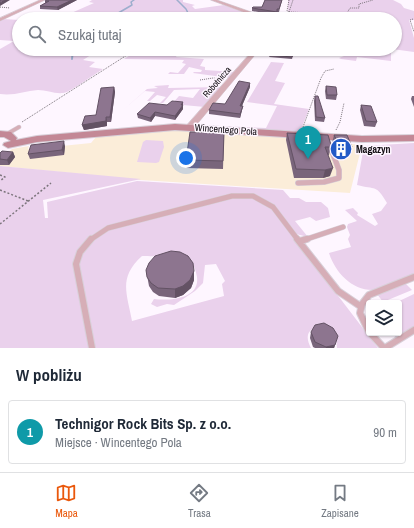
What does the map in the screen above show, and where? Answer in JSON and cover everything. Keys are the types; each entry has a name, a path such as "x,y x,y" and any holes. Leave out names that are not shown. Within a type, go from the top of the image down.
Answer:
{"street":[{"path":"17,12 42,0"},
{"path":"213,0 247,12"},
{"path":"0,20 12,14"},
{"name":"Robotnicza","path":"190,127 251,56"},
{"name":"Wincentego Pola","path":"9,137 37,139 190,127 362,139 414,138"}],"lane":[{"path":"298,183 317,184 340,178 340,170 329,143"},
{"path":"92,348 76,264 78,253 94,235 108,228 232,196 253,196 273,207 338,291 360,306"},
{"path":"300,242 343,227"},
{"path":"366,326 362,319 360,306 363,300 369,295 414,277"},
{"path":"373,336 385,348 414,330"}],"path":[{"path":"287,12 289,0"},
{"path":"287,12 293,0"},
{"path":"348,12 350,8 359,8 359,4 362,2 373,0"},
{"path":"413,19 410,20 414,32"},
{"path":"9,137 14,127 125,56"},
{"path":"301,132 322,78 326,71 334,69"},
{"path":"200,80 212,78 229,80"},
{"path":"332,134 338,128 344,104"},
{"path":"0,175 5,177 0,181"},
{"path":"0,224 51,183"},
{"path":"0,190 28,201"}],"shaded area":[{"path":"92,0 183,0 183,2 195,5 192,6 195,9 224,5 244,12 74,12 94,3 89,2"},
{"path":"288,0 393,0 401,4 404,8 414,11 414,20 409,20 414,38 414,52 402,50 402,12 288,11"},
{"path":"0,20 12,20 12,41 0,40"},
{"path":"12,42 12,56 89,56 83,60 95,62 89,67 103,69 63,93 38,90 15,94 0,94 0,49"},
{"path":"129,56 176,56 204,59 200,66 205,67 205,70 235,72 230,78 193,73 201,72 202,70 189,67 184,74 168,74 170,72 178,73 186,64 182,63 184,60 124,59"},
{"path":"344,56 391,56 391,61 357,57 356,61 339,58"},
{"path":"271,62 284,63 275,81 285,83 274,104 309,109 300,132 196,125 266,128 277,106 247,102"},
{"path":"169,85 168,88 222,87 205,107 172,104 179,96 193,98 200,89 174,90 163,103 160,103 166,97 157,95 150,101 147,101 155,92 145,91 122,111 147,89 158,88 154,86"},
{"path":"176,129 275,136 362,145 350,193 141,180 0,166 0,160 12,149 29,146 28,149 91,143 96,137"},
{"path":"146,140 163,141 164,147 159,162 137,162 143,142"},
{"path":"414,143 414,274 388,286 374,290 359,287 352,284 340,273 335,267 329,253 351,247 348,239 350,235 347,227 348,224 357,221 345,210 353,208 358,213 357,215 375,226 378,224 372,214 381,211 387,203 378,190 357,185 364,146"},
{"path":"0,166 141,179 43,200 45,218 48,218 47,202 137,181 283,190 290,198 299,198 306,202 321,202 328,208 330,217 316,221 310,217 295,221 308,237 296,234 283,217 254,195 231,194 107,227 93,235 77,253 89,348 0,348"},
{"path":"233,197 252,197 271,208 366,332 366,336 369,336 378,348 337,348 336,337 316,327 310,331 308,336 308,341 311,348 95,348 78,264 81,253 87,244 108,230","holes":["142,256 167,257 186,260 191,263 195,269 197,284 194,290 189,294 175,299 154,299 151,304 157,307 167,304 174,305 195,291 203,283 205,265 216,264 225,281 222,284 224,296 132,321 126,286 127,279 134,264"]},
{"path":"405,283 412,290 388,300 382,300 377,294"},
{"path":"414,294 414,326 402,334 402,300"}],"building":[{"path":"72,0 57,7 40,6 49,1 45,1"},
{"path":"265,0 282,0 277,12 252,8 262,7"},
{"path":"239,81 250,83 240,106 243,106 240,114 209,110 213,103 225,104"},
{"path":"326,86 336,87 337,95 327,95"},
{"path":"114,87 110,117 106,117 106,121 82,125 85,116 96,115 101,88"},
{"path":"315,96 318,96 325,118 316,117"},
{"path":"172,101 183,102 181,105 183,105 175,116 155,112 150,118 137,114 149,103 167,105"},
{"path":"361,105 371,106 377,122 366,121"},
{"path":"190,132 224,133 223,161 186,160"},
{"path":"287,133 328,135 331,147 325,147 333,168 325,170 296,169"},
{"path":"334,135 347,135 352,147 340,147"},
{"path":"64,141 62,150 28,154 31,145"},
{"path":"2,151 13,152 7,160 0,159 0,153"},
{"path":"171,251 180,252 188,256 193,263 194,271 190,280 183,286 175,289 158,288 151,283 147,277 146,270 149,263 155,256"},
{"path":"324,323 333,328 338,336 335,345 326,347 315,342 311,332 315,325"}],"waterway":[{"path":"120,12 132,5 131,2 134,0"},
{"path":"177,0 188,12"}],"place":[{"name":"Magazyn","path":"341,149"},
{"name":"Technigor Rock Bits Sp. z o.o.","path":"308,159"}]}
